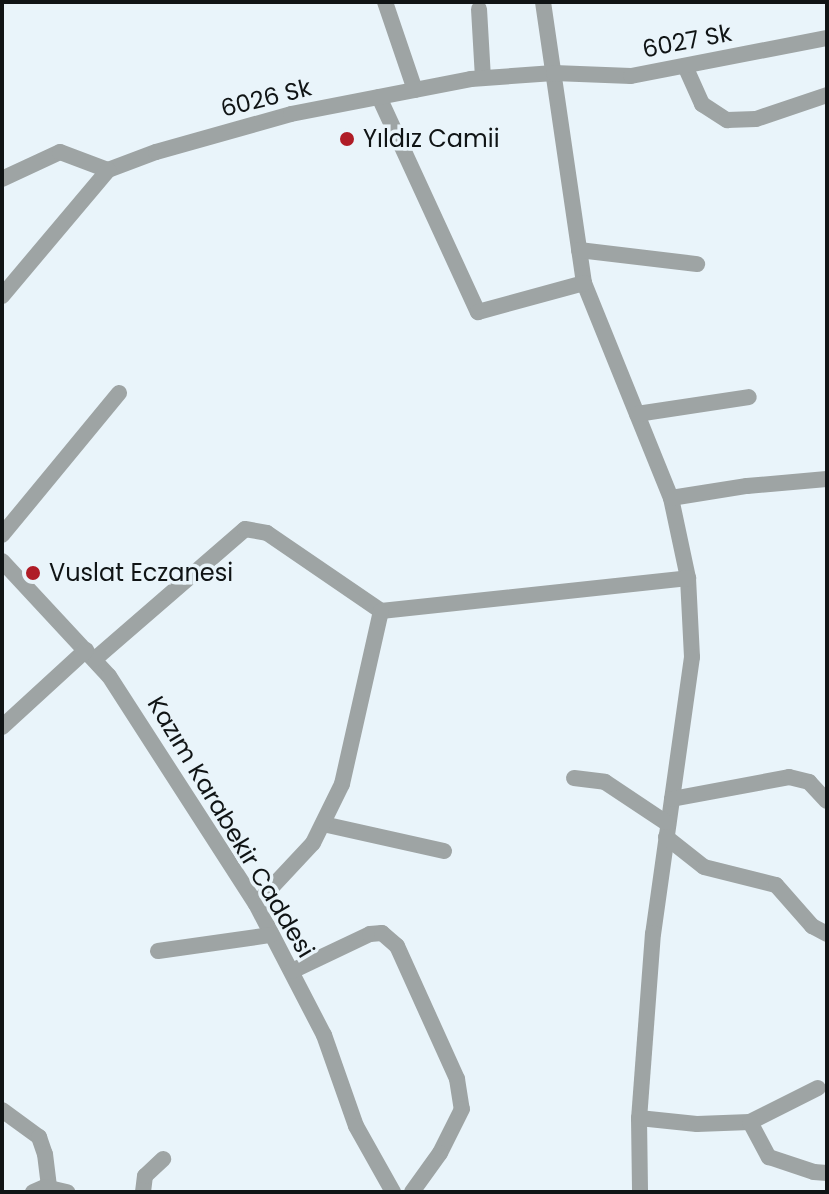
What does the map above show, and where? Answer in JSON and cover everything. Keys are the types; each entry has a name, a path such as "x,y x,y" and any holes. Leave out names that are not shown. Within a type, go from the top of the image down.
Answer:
{"street":[{"path":"385,2 415,90"},
{"path":"543,2 584,283 671,498 688,578 692,657 653,933 639,1118 640,1192"},
{"path":"479,9 483,78"},
{"name":"6027 Sk","path":"554,73 631,76 827,38"},
{"path":"685,66 702,104 727,120 756,119 827,95"},
{"name":"6026 Sk","path":"108,170 156,152 291,114 483,78 554,73"},
{"path":"379,97 478,312 584,283"},
{"path":"2,178 60,152 108,170 2,296"},
{"path":"579,250 697,264"},
{"path":"2,535 119,393"},
{"path":"637,414 749,397"},
{"path":"671,498 747,486 827,479"},
{"path":"2,727 245,529 267,533 381,611 688,578"},
{"name":"Kazım Karabekir Caddesi","path":"2,561 90,654 171,770 256,904 324,1035 356,1126 393,1192"},
{"path":"256,904 313,843 342,784 381,611"},
{"path":"672,799 789,777 809,782 827,801"},
{"path":"574,778 605,782 667,831 704,867 776,885 812,926 827,934"},
{"path":"323,824 444,851"},
{"path":"292,971 370,934 382,933 397,946 457,1079 462,1109 440,1153 412,1192"},
{"path":"158,951 271,935"},
{"path":"639,1118 697,1124 750,1122 818,1088"},
{"path":"2,1110 39,1137 45,1154 41,1190 67,1192"},
{"path":"750,1122 769,1157 814,1172 827,1173"},
{"path":"143,1192 145,1176 163,1159"}],"place":[{"name":"Yıldız Camii","path":"347,139"},
{"name":"Vuslat Eczanesi","path":"33,573"}]}
